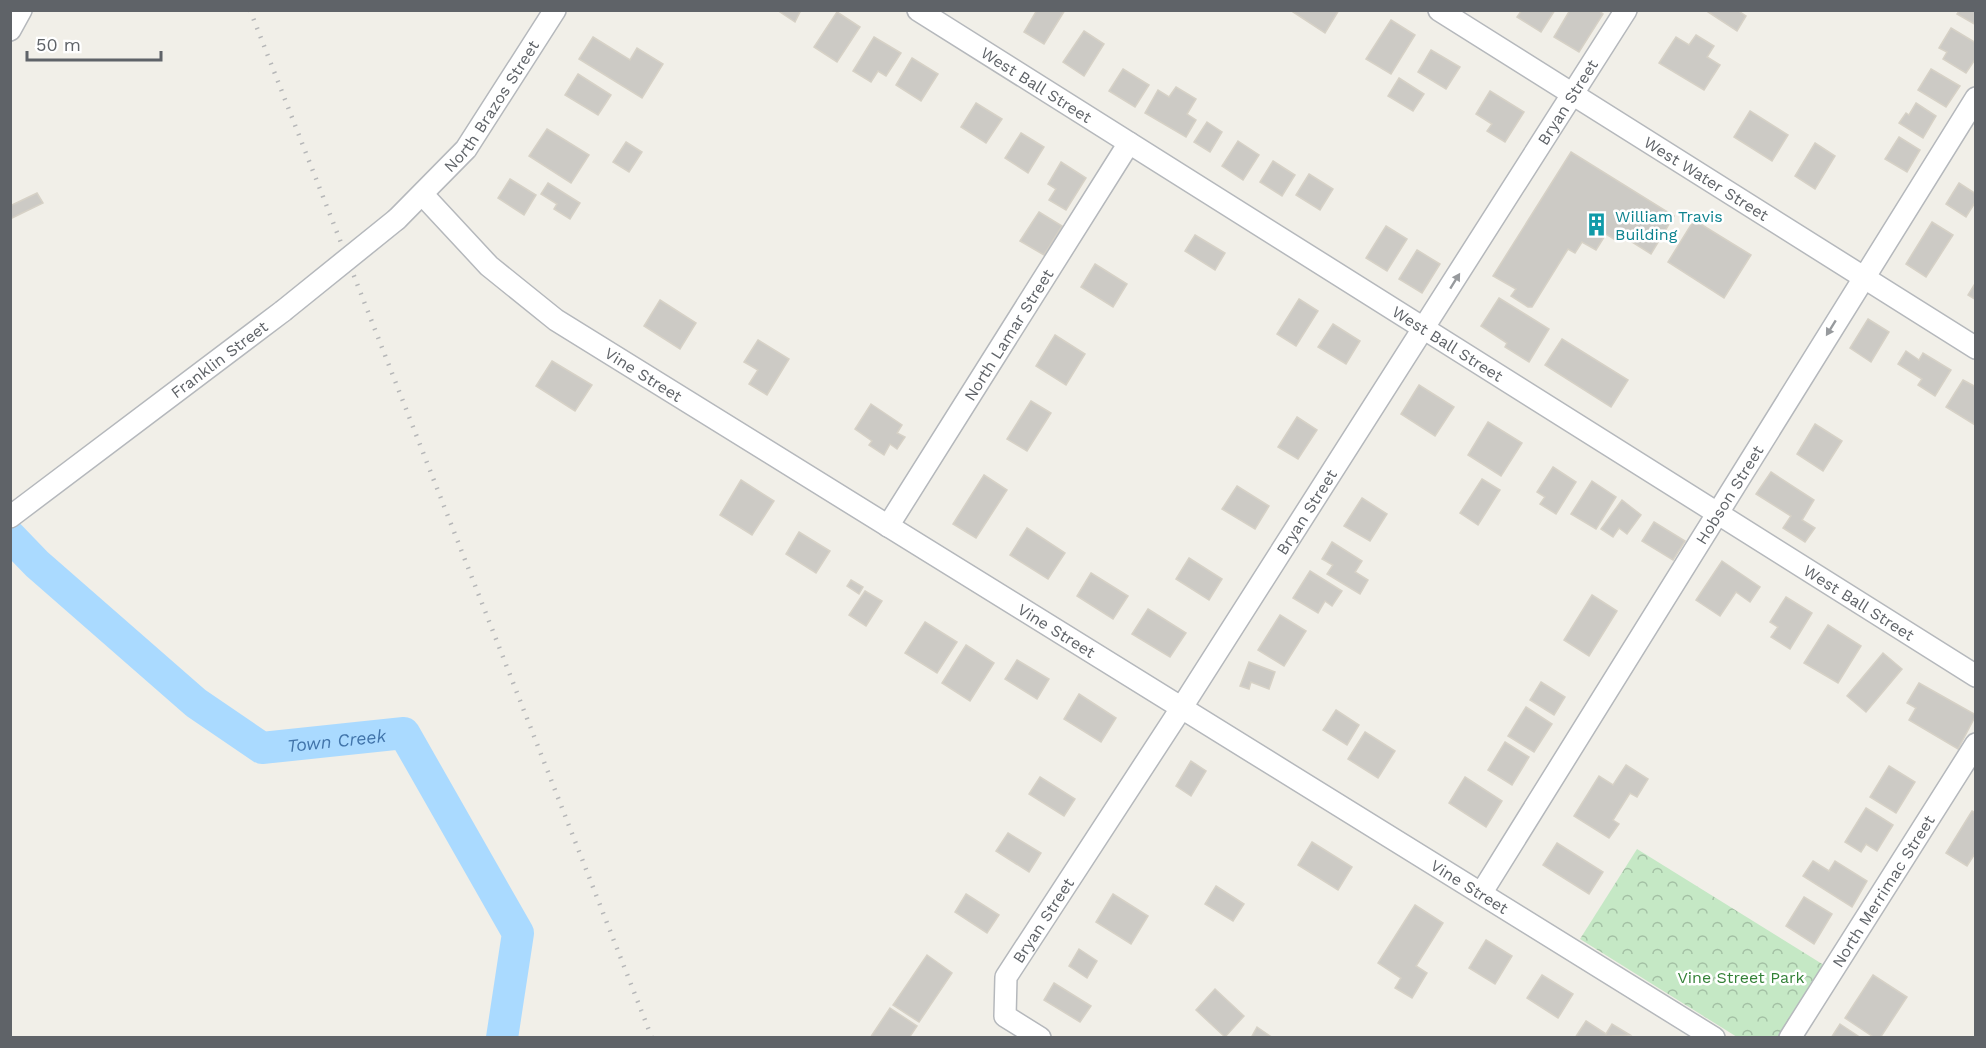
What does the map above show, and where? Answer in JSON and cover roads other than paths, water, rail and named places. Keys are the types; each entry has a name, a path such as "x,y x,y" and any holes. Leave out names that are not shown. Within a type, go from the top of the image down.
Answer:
{"street":[{"path":"10,30 21,10"},
{"name":"North Brazos Street","path":"423,195 466,149 555,10"},
{"name":"West Ball Street","path":"918,10 1976,676"},
{"name":"West Water Street","path":"1439,10 1572,96 1976,348"},
{"name":"Bryan Street","path":"1040,1038 1005,1016 1006,977 1182,707 1626,10"},
{"name":"Hobson Street","path":"1482,892 1976,98"},
{"name":"North Lamar Street","path":"888,526 1129,143"},
{"name":"Franklin Street","path":"10,517 283,311 397,219 423,195"},
{"name":"Vine Street","path":"423,195 489,266 556,320 1482,892 1714,1038"},
{"name":"North Merrimac Street","path":"1790,1038 1976,744"}],"waterway":[{"name":"Town Creek","path":"10,536 37,564 196,703 262,748 404,733 518,933 502,1038"}],"railway":[{"path":"250,10 652,1038"}],"place":[{"name":"William Travis Building","path":"1597,225"}],"park label":[{"name":"Vine Street Park","path":"1741,977"}]}
